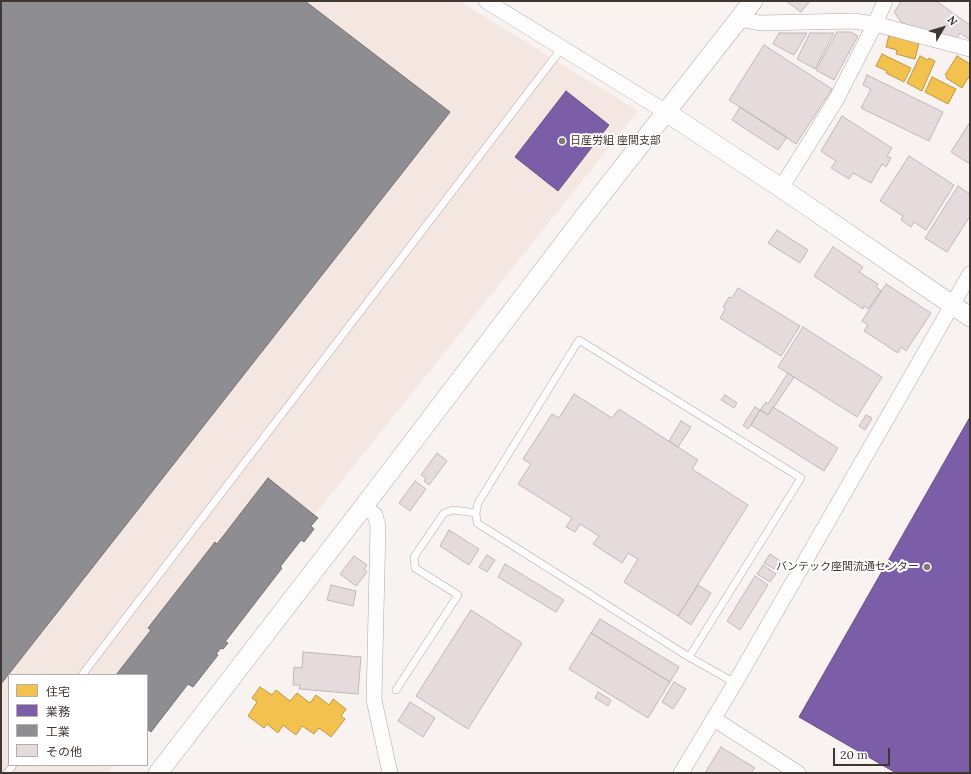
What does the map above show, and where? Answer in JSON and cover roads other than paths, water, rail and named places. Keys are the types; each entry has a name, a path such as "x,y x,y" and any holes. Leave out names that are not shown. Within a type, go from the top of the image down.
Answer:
{"street":[{"path":"486,1 666,112 781,188 970,317"},
{"path":"158,773 364,506 583,218 753,1"},
{"path":"781,188 836,100 875,24 885,1"},
{"path":"739,18 760,23 853,22 875,24 970,49"},
{"path":"681,773 735,683 970,274"},
{"path":"364,506 375,515 378,526 374,700 390,773"},
{"path":"714,719 798,773"}],"lane":[{"path":"83,674 562,48"},
{"path":"689,657 801,478 579,340 478,503 476,513 477,523 689,657 735,683"},
{"path":"396,690 458,595 415,568 414,558 444,513 453,510 476,513"}],"place":[{"name":"日産労組 座間支部","path":"562,141"},
{"name":"バンテック座間流通センター","path":"927,567"}]}
